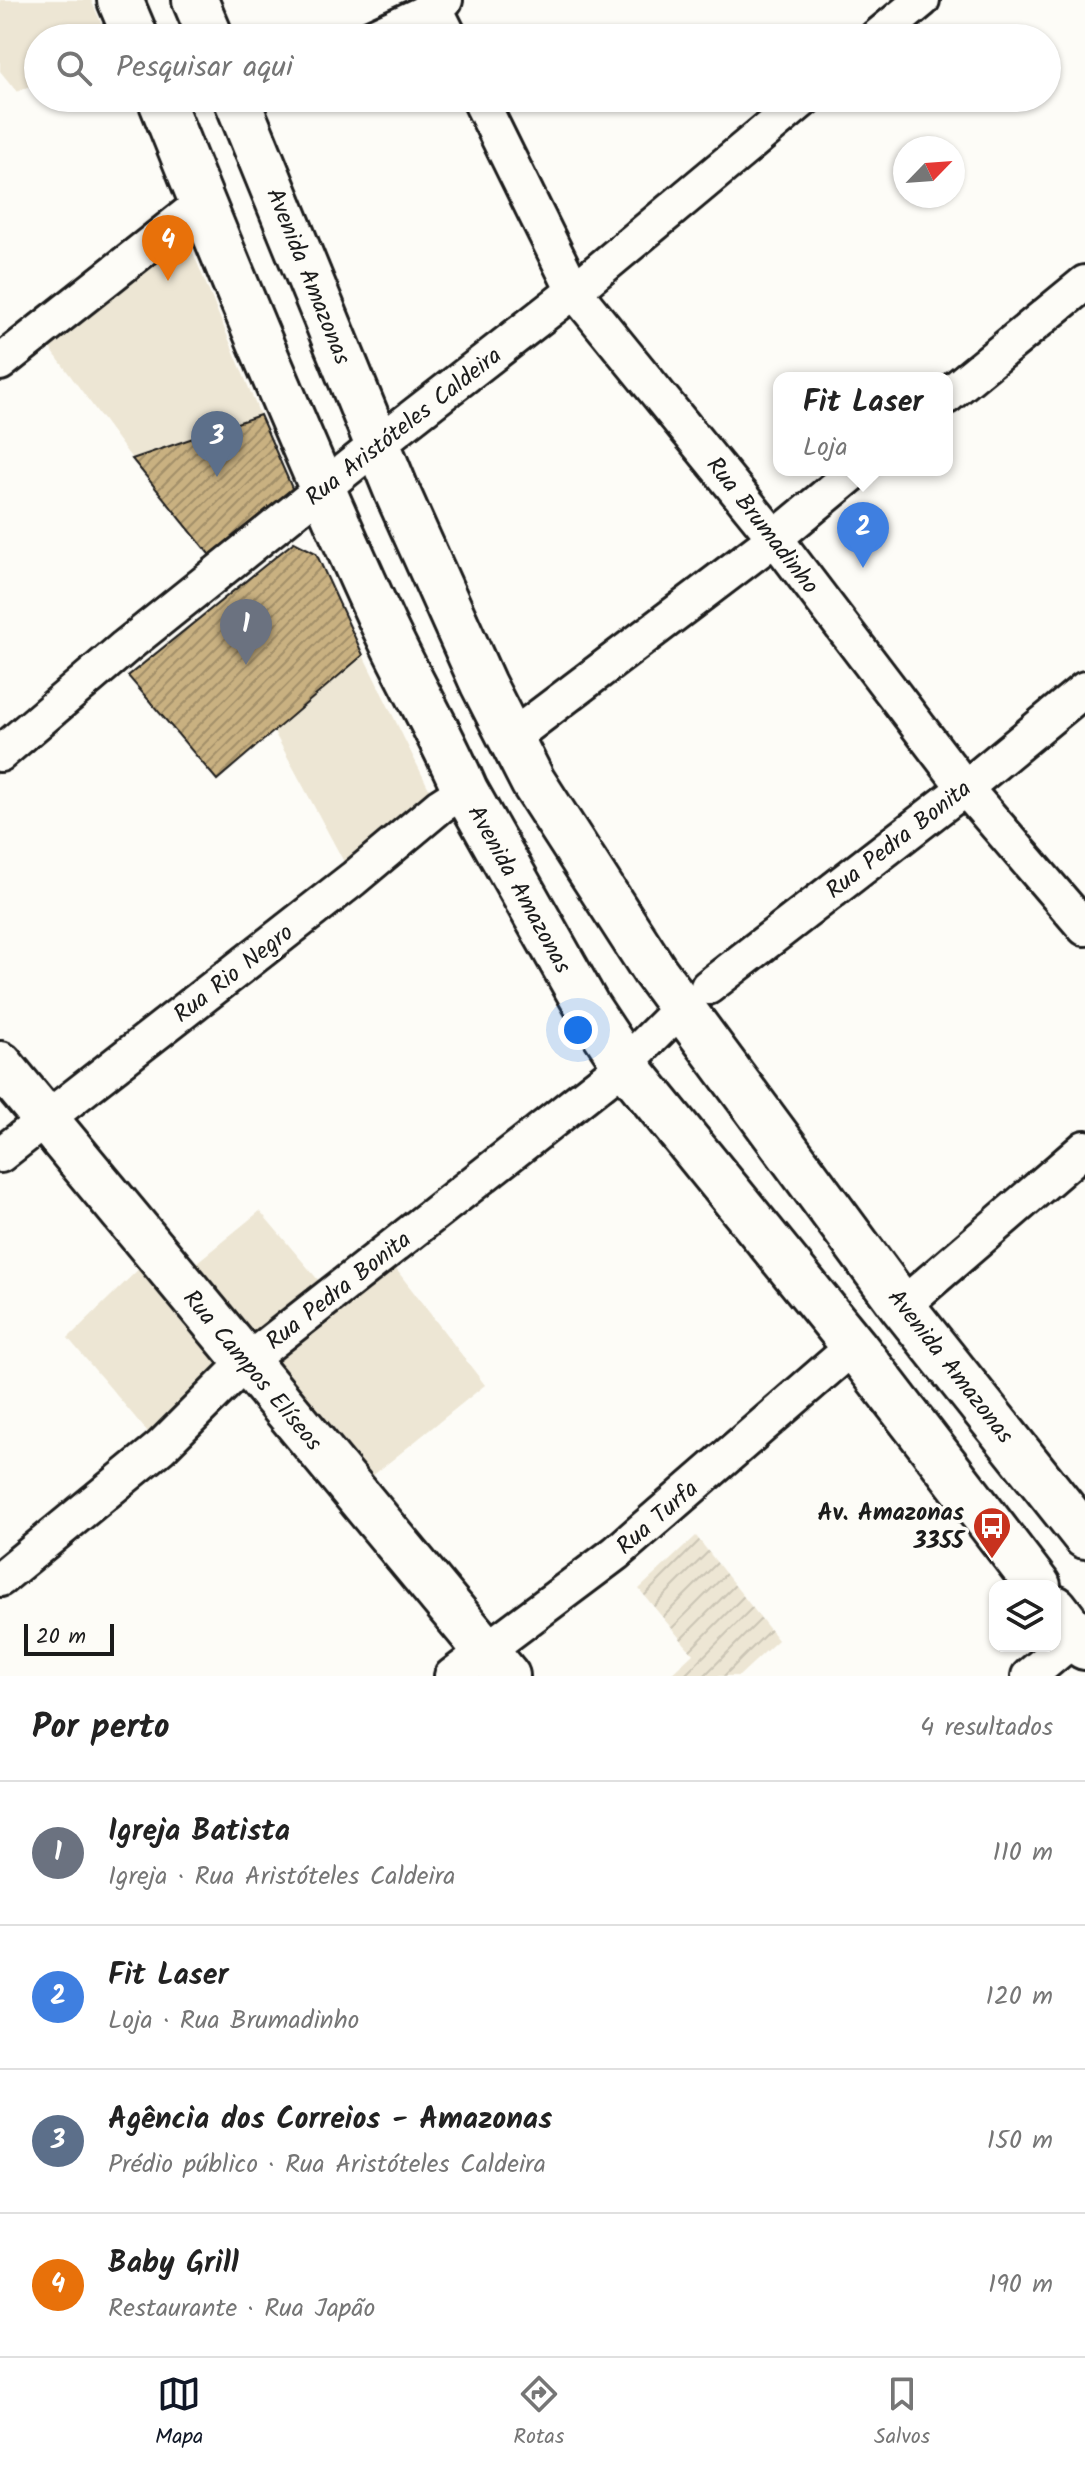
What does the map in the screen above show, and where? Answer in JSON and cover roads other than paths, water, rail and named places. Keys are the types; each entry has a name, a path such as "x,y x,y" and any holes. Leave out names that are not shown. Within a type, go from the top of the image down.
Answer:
{"main road":[{"path":"120,0 130,24"},
{"path":"195,0 205,24"},
{"name":"Avenida Amazonas","path":"166,112 322,490 388,635 450,754 465,790 588,1008 625,1064 854,1346 1033,1580"},
{"name":"Avenida Amazonas","path":"243,112 397,492 510,739 533,782 654,970 695,997 902,1306 1085,1536"},
{"name":"Rua Campos Elíseos","path":"0,1064 246,1362 481,1667"}],"street":[{"path":"893,24 922,0"},
{"path":"408,24 440,12"},
{"name":"Rua Brumadinho","path":"486,112 574,291 775,538 965,788 1085,928"},
{"name":"Rua Aristóteles Caldeira","path":"0,754 125,647 574,291 788,112"},
{"path":"0,363 202,203"},
{"path":"953,391 1085,283"},
{"path":"510,739 775,538 850,476"},
{"name":"Rua Pedra Bonita","path":"0,1579 161,1447 246,1362 625,1064 695,997 965,788 1085,689"},
{"name":"Rua Rio Negro","path":"0,1155 353,879 440,806 465,790"},
{"path":"902,1306 1085,1148"},
{"name":"Rua Turfa","path":"481,1667 854,1346"},
{"path":"1029,1676 1072,1630"}],"place":[{"name":"Baby Grill","path":"168,281"},
{"name":"Agência dos Correios - Amazonas","path":"217,477"},
{"name":"Fit Laser","path":"863,568"},
{"name":"Igreja Batista","path":"246,665"},
{"name":"Av. Amazonas 3355","path":"992,1560"}]}
